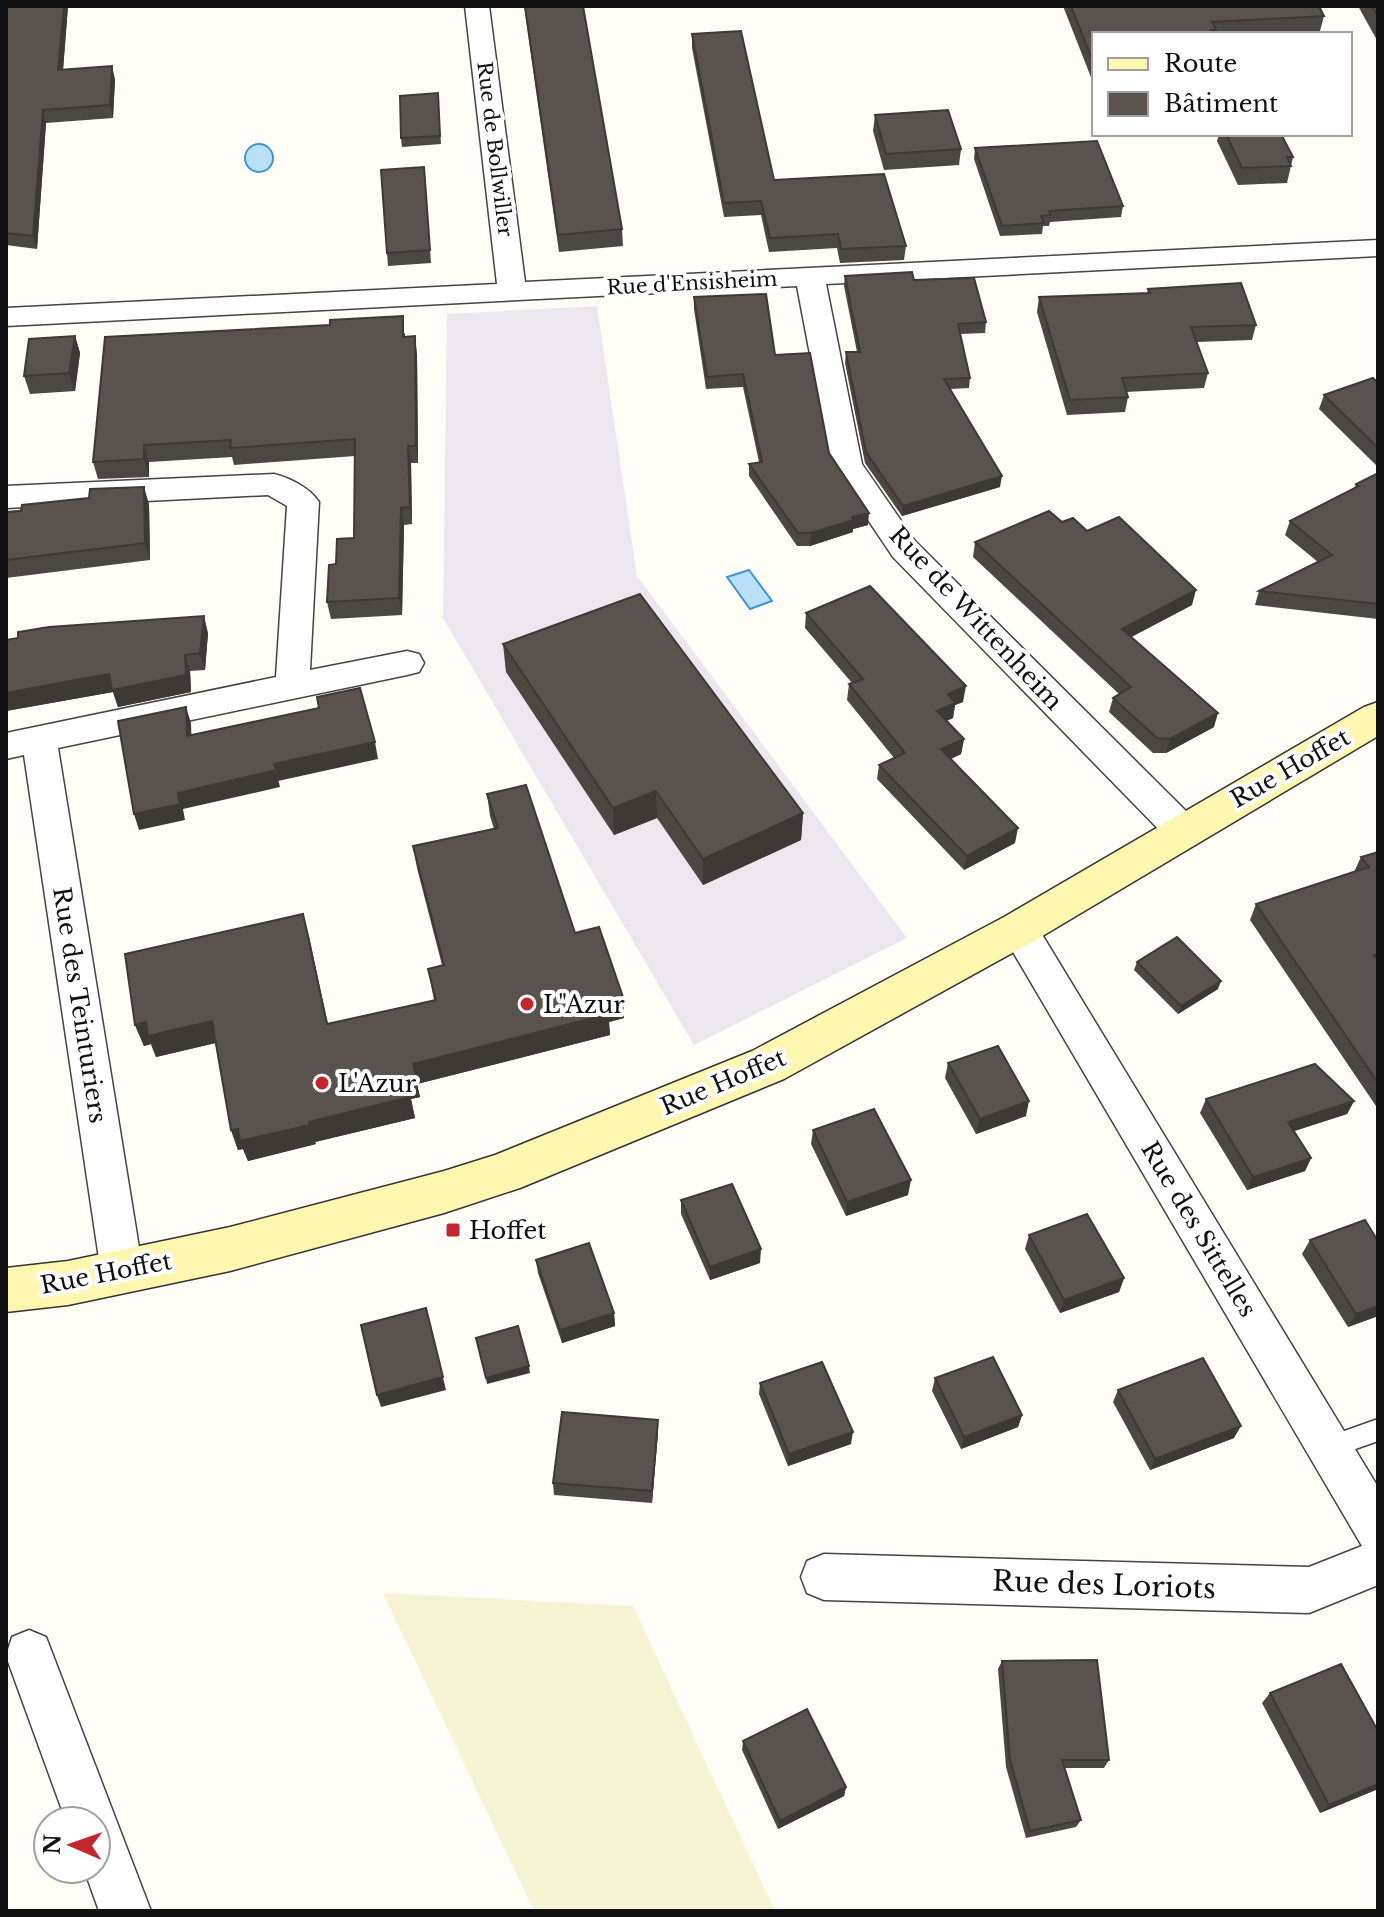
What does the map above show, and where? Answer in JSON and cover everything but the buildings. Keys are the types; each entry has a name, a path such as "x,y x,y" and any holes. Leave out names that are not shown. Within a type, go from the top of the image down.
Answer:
{"main road":[{"name":"Rue Hoffet","path":"6,1290 68,1283 230,1249 444,1192 503,1173 768,1065 1019,929 1378,717"}],"street":[{"name":"Rue de Bollwiller","path":"477,6 512,292"},
{"name":"Rue d'Ensisheim","path":"6,317 1378,248"},
{"name":"Rue de Wittenheim","path":"810,277 847,465 904,549 1183,831"},
{"path":"6,497 274,484 303,502 292,686"},
{"path":"294,652 330,678"},
{"name":"Rue des Teinturiers","path":"122,1272 22,742 407,663"},
{"name":"Rue des Sittelles","path":"1019,929 1378,1530"},
{"name":"Rue des Loriots","path":"824,1577 1309,1590 1378,1562"},
{"path":"29,1654 85,1805"},
{"path":"112,1876 125,1911"}],"lane":[{"path":"1330,1447 1378,1430"}],"shaded area":[{"path":"597,306 637,576 907,938 694,1045 443,618 447,314"},
{"path":"383,1593 633,1606 775,1911 534,1911"}],"water":[{"path":"259,144 269,148 273,158 269,168 259,172 249,168 245,158 249,148"},
{"path":"749,570 772,601 750,609 727,577"}],"place":[{"name":"L\"Azur","path":"527,1004"},
{"name":"L'Azur","path":"322,1083"},
{"name":"Hoffet","path":"453,1230"}]}
